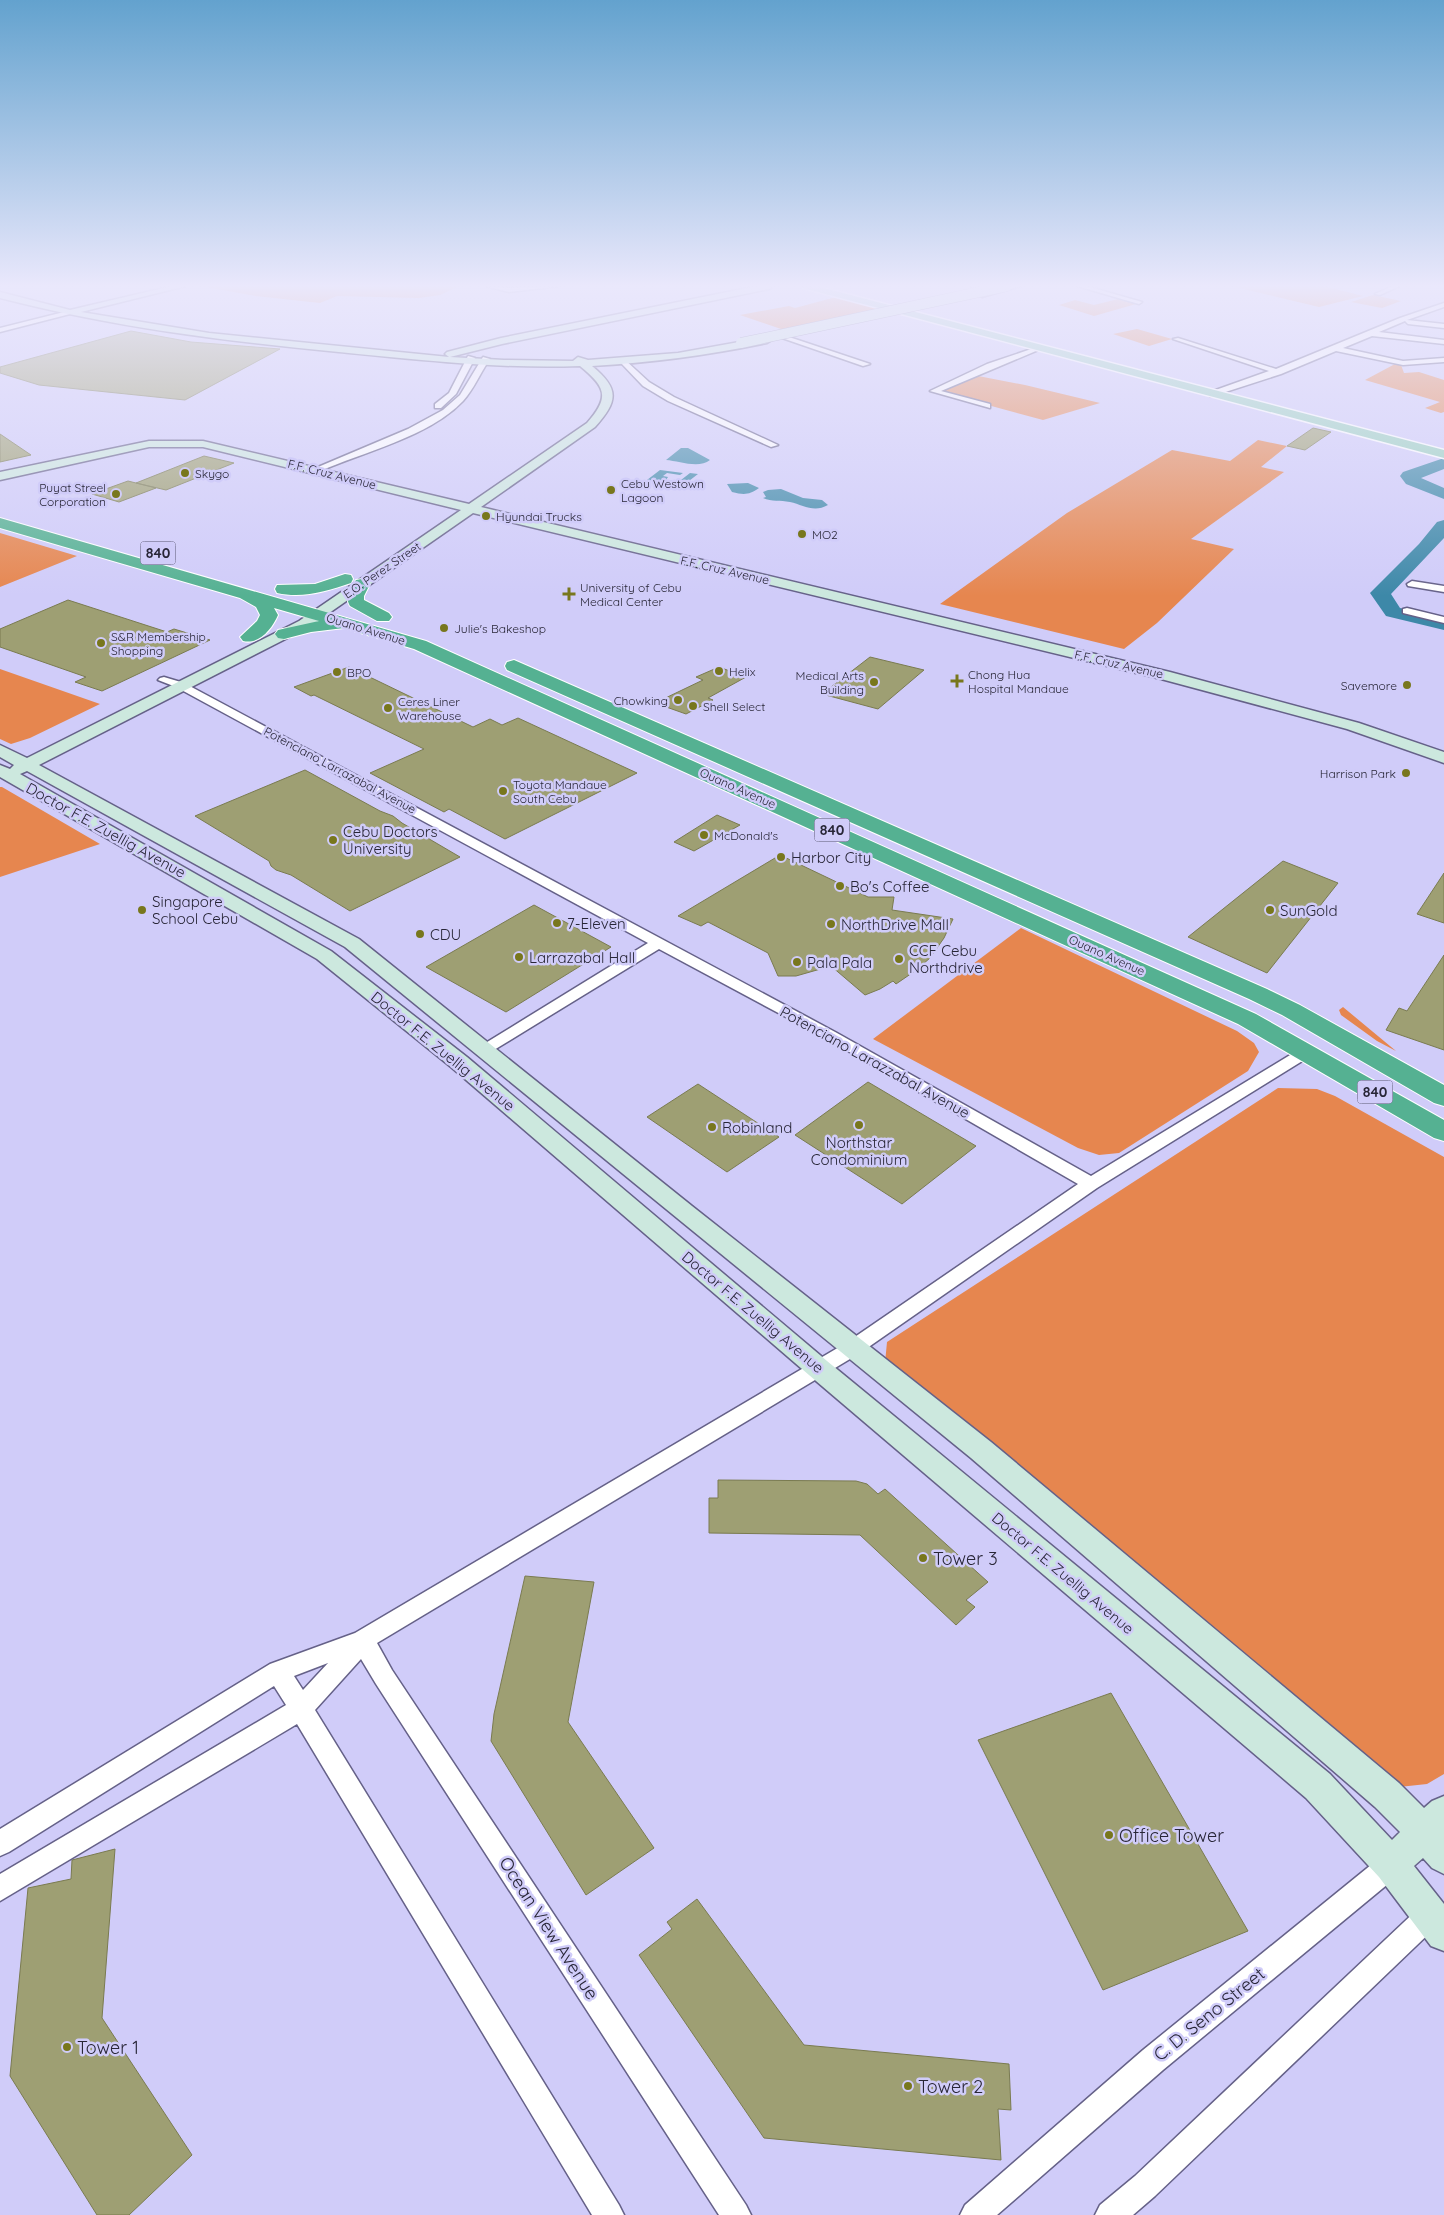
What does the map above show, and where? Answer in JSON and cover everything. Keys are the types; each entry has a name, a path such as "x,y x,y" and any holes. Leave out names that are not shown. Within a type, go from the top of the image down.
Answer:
{"highway":[{"name":"Ouano Avenue","path":"0,508 243,585 299,609 333,603 409,624"},
{"name":"Ouano Avenue","path":"0,523 243,585"},
{"name":"Ouano Avenue","path":"354,579 317,589 277,587 351,624 420,645 636,731 1258,994 1291,1010 1444,1097"},
{"path":"354,579 356,602 383,617"},
{"path":"243,585 260,602 268,612 269,617 265,624 249,637"},
{"path":"284,634 310,627 351,624"},
{"name":"Ouano Avenue","path":"442,635 636,731 1247,1019 1444,1132"}],"main road":[{"path":"1195,389 1444,454"}],"street":[{"path":"318,465 411,423 427,414 452,394 454,389"},
{"path":"318,465 423,425 452,408 468,389"},
{"name":"E.O. Perez Street","path":"7,762 56,748 284,634 317,606 354,579 470,503 588,416 596,404 593,389"},
{"name":"E.O. Perez Street","path":"470,503 483,501 577,435 599,417 609,404 607,389"},
{"path":"655,389 671,399 774,445"},
{"path":"935,389 933,390 987,406"},
{"path":"1213,394 1227,389"},
{"path":"565,434 577,435"},
{"name":"F.F. Cruz Avenue","path":"0,469 123,442 174,436 216,439 1236,694 1353,726 1444,758"},
{"name":"F.F. Cruz Avenue","path":"0,476 149,444 203,444 301,467 318,465 456,506 470,503"},
{"name":"F.F. Cruz Avenue","path":"483,501 1161,662 1329,706 1444,744"},
{"name":"E.O. Perez Street","path":"370,562 456,506"},
{"name":"E.O. Perez Street","path":"333,603 354,579"},
{"path":"1412,584 1444,589"},
{"path":"7,762 249,637 299,609"},
{"path":"1406,611 1444,620"},
{"path":"164,680 180,685"},
{"name":"Potenciano Larrazabal Avenue","path":"180,685 658,943"},
{"name":"Doctor F.E. Zuellig Avenue","path":"7,762 352,943 981,1450 1387,1794 1438,1834"},
{"name":"Doctor F.E. Zuellig Avenue","path":"7,762 324,955 459,1062 818,1368 1318,1786 1439,1917"},
{"path":"484,1050 658,943"},
{"name":"Potenciano Larazzabal Avenue","path":"658,943 832,1036 1091,1184"},
{"path":"0,1843 278,1671 363,1640 853,1348 974,1267 1091,1184 1306,1052"},
{"path":"0,1888 301,1709 363,1640"},
{"name":"Ocean View Avenue","path":"363,1640 389,1686 736,2215"},
{"path":"278,1671 609,2215"},
{"name":"C. D. Seno Street","path":"975,2215 1153,2060 1392,1866 1438,1834"},
{"path":"1110,2215 1145,2186 1439,1917"}],"shaded area":[{"path":"1043,389 1100,403 1043,420 938,390"},
{"path":"1397,389 1444,389 1444,412 1441,413 1425,408 1440,402"},
{"path":"1258,440 1287,446 1261,467 1284,472 1191,539 1234,549 1157,623 1124,649 940,604 1067,513 1172,450 1230,461"},
{"path":"0,533 77,556 0,587"},
{"path":"0,669 100,704 30,738 11,744 0,739"},
{"path":"0,787 2,787 100,844 0,877"},
{"path":"1021,928 1237,1031 1254,1043 1259,1052 1248,1071 1119,1153 1099,1155 1078,1148 873,1039"},
{"path":"1343,1007 1396,1051 1377,1041 1341,1015 1339,1010"},
{"path":"1278,1088 1317,1089 1335,1096 1444,1157 1444,1774 1427,1784 1399,1787 885,1363 887,1342"}],"water":[{"path":"681,448 688,448 710,460 700,464 689,464 666,460"},
{"path":"660,470 683,473 680,475 667,473 663,476 668,477 666,480 682,482 683,484 686,481 681,480 690,473 698,474 685,484 693,486 689,489 676,487 678,484 647,480"},
{"path":"748,483 759,488 746,494 740,494 732,492 727,484"},
{"path":"781,489 803,498 822,500 828,505 813,508 763,498 766,497 763,492"}],"building":[{"path":"82,389 205,389 185,400"},
{"path":"1313,428 1331,432 1305,450 1287,446"},
{"path":"0,434 31,455 0,462"},
{"name":"Skygo","path":"204,456 234,463 166,490 136,483"},
{"path":"128,481 156,488 119,502 92,494"},
{"name":"S&R Membership Shopping","path":"68,600 167,632 174,629 210,640 102,691 75,682 86,677 0,647 0,629"},
{"name":"Medical Arts Building","path":"870,657 924,670 878,709 822,694"},
{"name":"Toyota Mandaue South Cebu","path":"349,667 473,727 490,719 502,725 518,718 637,773 505,839 449,809 444,812 370,773 424,749 294,687"},
{"path":"719,667 746,677 708,698 713,700 686,714 655,703 703,680 696,677"},
{"name":"Cebu Doctors University","path":"305,770 380,811 393,816 460,857 350,911 291,875 276,870 269,861 195,816"},
{"name":"McDonald's","path":"717,815 740,825 694,851 674,842"},
{"name":"NorthDrive Mall","path":"780,855 868,897 894,897 892,910 953,919 944,938 930,958 915,971 896,984 893,981 865,995 831,966 796,976 778,976 768,953 708,922 701,926 678,916"},
{"name":"SunGold","path":"1283,861 1338,883 1267,973 1188,937"},
{"path":"1444,873 1444,923 1417,914"},
{"name":"Larrazabal Hall","path":"534,905 611,947 506,1012 426,967"},
{"path":"1444,955 1444,1050 1386,1030 1399,1008 1407,1011"},
{"path":"868,1082 976,1146 902,1204 795,1135"},
{"name":"Robinland","path":"698,1084 779,1137 727,1172 647,1117"},
{"name":"Tower 3","path":"718,1480 856,1481 867,1484 878,1494 885,1489 988,1582 966,1600 975,1607 956,1625 860,1535 709,1533 709,1498 718,1498"},
{"path":"525,1576 594,1582 568,1722 654,1848 586,1895 491,1741 494,1714"},
{"name":"Office Tower","path":"1111,1693 1248,1931 1103,1990 978,1740"},
{"name":"Tower 1","path":"115,1849 102,2018 192,2155 129,2215 97,2215 10,2076 28,1888 71,1879 72,1860"},
{"path":"697,1899 804,2045 1009,2064 1011,2110 998,2109 1001,2160 764,2138 639,1955 672,1929 667,1922"}],"waterway":[{"path":"1444,463 1409,476 1412,480 1444,494"},
{"path":"1444,526 1426,548 1380,593 1393,612 1444,624"}],"place":[{"name":"Skygo","path":"185,473"},
{"name":"Cebu Westown Lagoon","path":"611,490"},
{"name":"Puyat Streel Corporation","path":"116,494"},
{"name":"Hyundai Trucks","path":"486,516"},
{"name":"MO2","path":"802,534"},
{"name":"University of Cebu Medical Center","path":"569,594"},
{"name":"Julie's Bakeshop","path":"444,628"},
{"name":"S&R Membership Shopping","path":"101,643"},
{"name":"Helix","path":"719,671"},
{"name":"BPO","path":"337,672"},
{"name":"Chong Hua Hospital Mandaue","path":"957,681"},
{"name":"Medical Arts Building","path":"874,682"},
{"name":"Savemore","path":"1407,685"},
{"name":"Chowking","path":"678,700"},
{"name":"Shell Select","path":"693,706"},
{"name":"Ceres Liner Warehouse","path":"388,708"},
{"name":"Harrison Park","path":"1406,773"},
{"name":"Toyota Mandaue South Cebu","path":"503,791"},
{"name":"McDonald's","path":"704,835"},
{"name":"Cebu Doctors University","path":"333,840"},
{"name":"Harbor City","path":"781,857"},
{"name":"Bo's Coffee","path":"840,886"},
{"name":"Singapore School Cebu","path":"142,910"},
{"name":"SunGold","path":"1270,910"},
{"name":"7-Eleven","path":"557,923"},
{"name":"NorthDrive Mall","path":"831,924"},
{"name":"CDU","path":"420,934"},
{"name":"Larrazabal Hall","path":"519,957"},
{"name":"CCF Cebu Northdrive","path":"899,959"},
{"name":"Pala Pala","path":"797,962"},
{"name":"Northstar Condominium","path":"859,1125"},
{"name":"Robinland","path":"712,1127"},
{"name":"Tower 3","path":"923,1558"},
{"name":"Office Tower","path":"1109,1835"},
{"name":"Tower 1","path":"67,2047"},
{"name":"Tower 2","path":"908,2086"}]}
